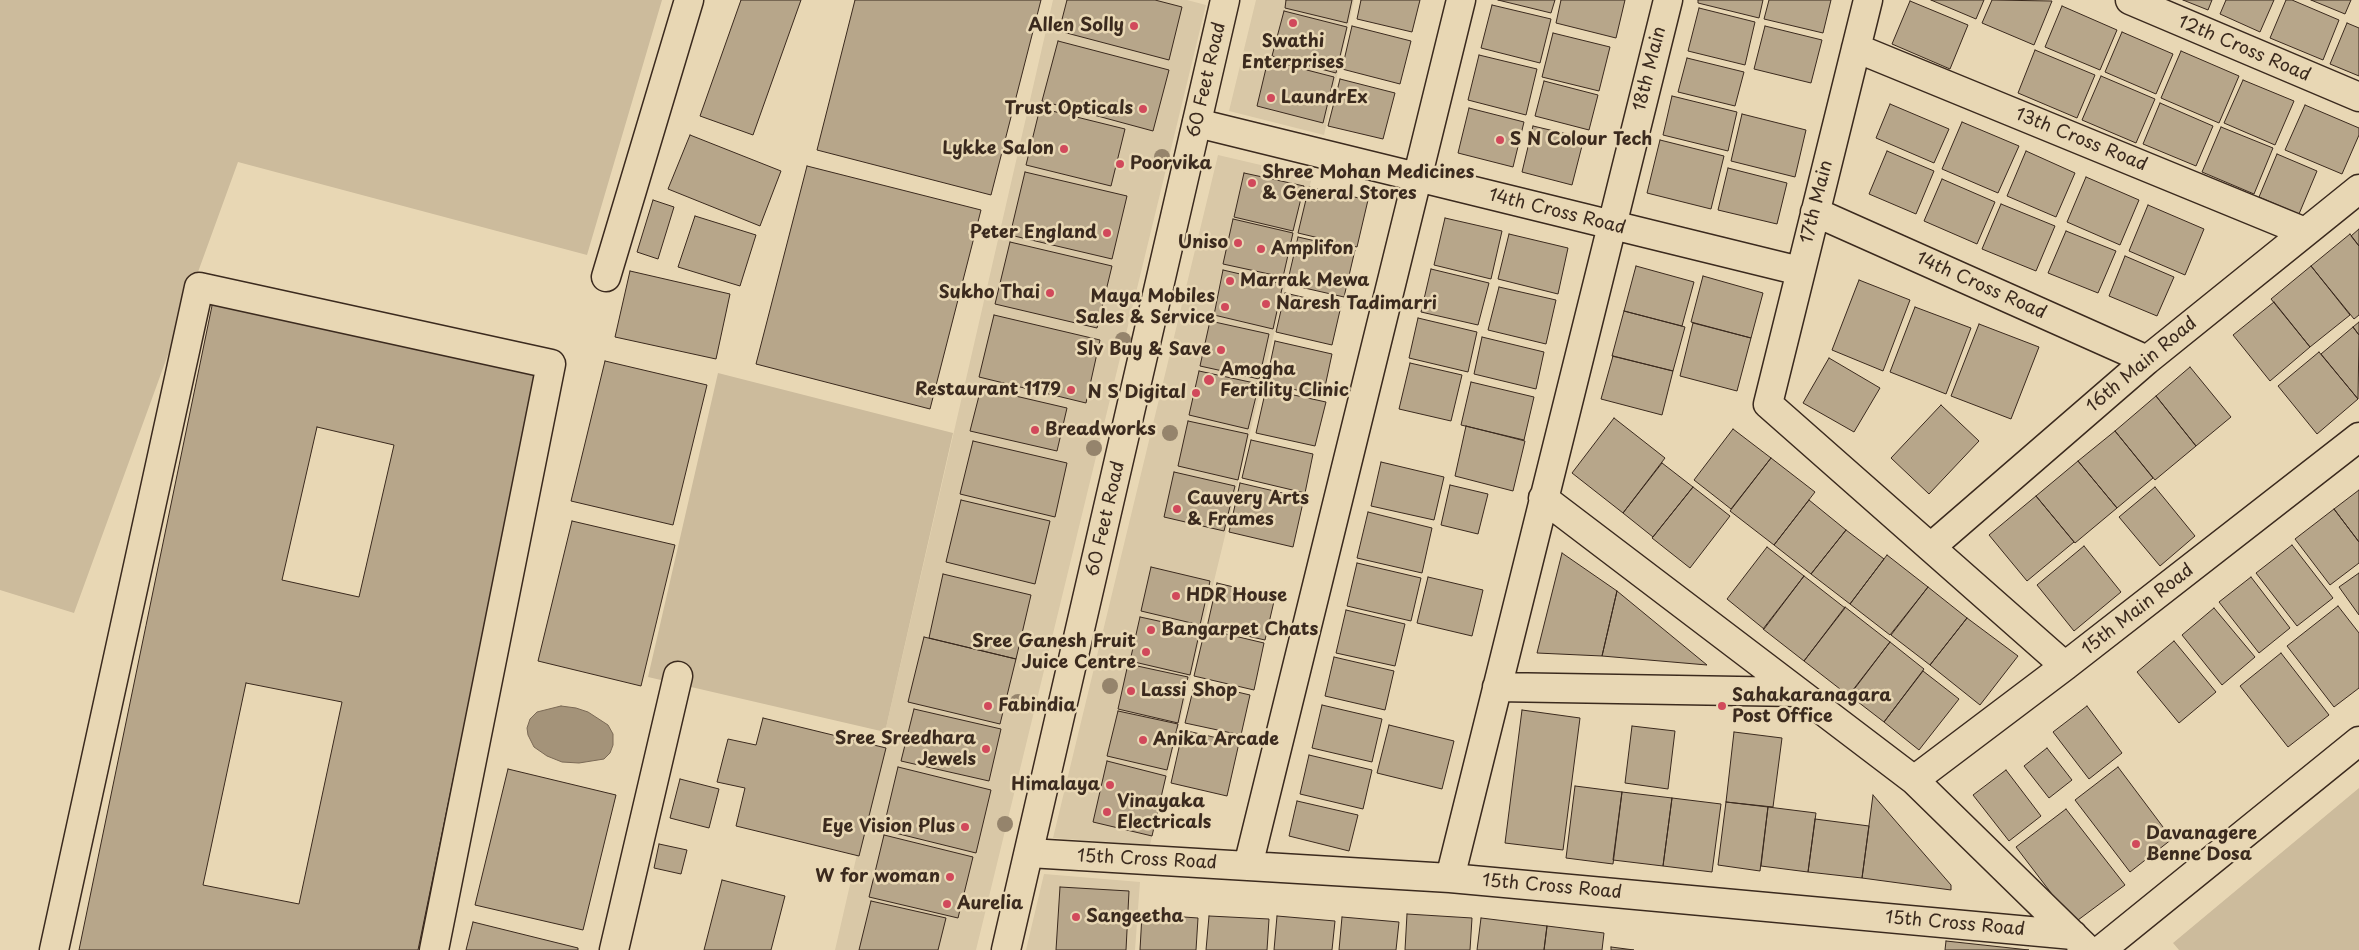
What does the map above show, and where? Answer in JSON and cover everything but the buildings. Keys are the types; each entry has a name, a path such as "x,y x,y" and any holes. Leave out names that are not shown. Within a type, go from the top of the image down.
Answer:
{"street":[{"path":"606,277 689,0"},
{"name":"60 Feet Road","path":"1006,950 1225,0"},
{"path":"1248,866 1461,0"},
{"name":"18th Main","path":"1450,878 1610,225 1668,0"},
{"name":"17th Main","path":"1868,0 1768,404 1931,547"},
{"name":"12th Cross Road","path":"2130,0 2359,97"},
{"name":"13th Cross Road","path":"1856,48 2305,232"},
{"name":"14th Cross Road","path":"1197,123 1800,271"},
{"name":"16th Main Road","path":"1931,547 2146,360 2359,189"},
{"name":"14th Cross Road","path":"1815,212 2146,360"},
{"path":"54,950 200,287 551,364 434,950"},
{"name":"15th Main Road","path":"1914,780 2065,666 2359,437"},
{"path":"1543,498 1914,780 2080,943"},
{"path":"1931,547 2065,666"},
{"path":"614,950 678,676"},
{"path":"1497,686 1798,692"},
{"path":"2101,950 2359,741"},
{"name":"15th Cross Road","path":"1029,853 1450,878 2080,943"}],"shaded area":[{"path":"0,0 662,0 587,255 238,162 74,613 0,590"},
{"path":"1053,0 1187,0 1206,5 976,950 835,950"},
{"path":"1256,0 1354,0 1324,135 1229,111"},
{"path":"1218,155 1312,177 1150,845 1053,838"},
{"path":"718,373 953,433 885,732 648,677"},
{"path":"561,706 588,712 608,725 613,734 613,745 610,753 604,759 579,763 562,762 547,756 534,747 527,728 530,719 537,712"},
{"path":"2359,788 2359,950 2179,950 2173,943"},
{"path":"1044,874 1140,882 1135,950 1026,950"}],"place":[{"name":"Swathi Enterprises","path":"1293,23"},
{"name":"Allen Solly","path":"1134,26"},
{"name":"LaundrEx","path":"1271,98"},
{"name":"Trust Opticals","path":"1143,109"},
{"name":"S N Colour Tech","path":"1500,140"},
{"name":"Lykke Salon","path":"1064,149"},
{"name":"Poorvika","path":"1120,164"},
{"name":"Shree Mohan Medicines & General Stores","path":"1252,183"},
{"name":"Peter England","path":"1107,233"},
{"name":"Uniso","path":"1238,243"},
{"name":"Amplifon","path":"1261,249"},
{"name":"Marrak Mewa","path":"1230,281"},
{"name":"Sukho Thai","path":"1050,293"},
{"name":"Naresh Tadimarri","path":"1266,304"},
{"name":"Maya Mobiles Sales & Service","path":"1225,307"},
{"name":"Slv Buy & Save","path":"1221,350"},
{"name":"Amogha Fertility Clinic","path":"1209,380"},
{"name":"Restaurant 1179","path":"1071,390"},
{"name":"N S Digital","path":"1196,393"},
{"name":"Breadworks","path":"1035,430"},
{"name":"Cauvery Arts & Frames","path":"1177,509"},
{"name":"HDR House","path":"1176,596"},
{"name":"Bangarpet Chats","path":"1151,630"},
{"name":"Sree Ganesh Fruit Juice Centre","path":"1146,652"},
{"name":"Lassi Shop","path":"1131,691"},
{"name":"Fabindia","path":"988,706"},
{"name":"Sahakaranagara Post Office","path":"1722,706"},
{"name":"Anika Arcade","path":"1143,740"},
{"name":"Sree Sreedhara Jewels","path":"986,749"},
{"name":"Himalaya","path":"1110,785"},
{"name":"Vinayaka Electricals","path":"1107,812"},
{"name":"Eye Vision Plus","path":"965,827"},
{"name":"Davanagere Benne Dosa","path":"2136,844"},
{"name":"W for woman","path":"950,877"},
{"name":"Aurelia","path":"947,904"},
{"name":"Sangeetha","path":"1076,917"}]}
